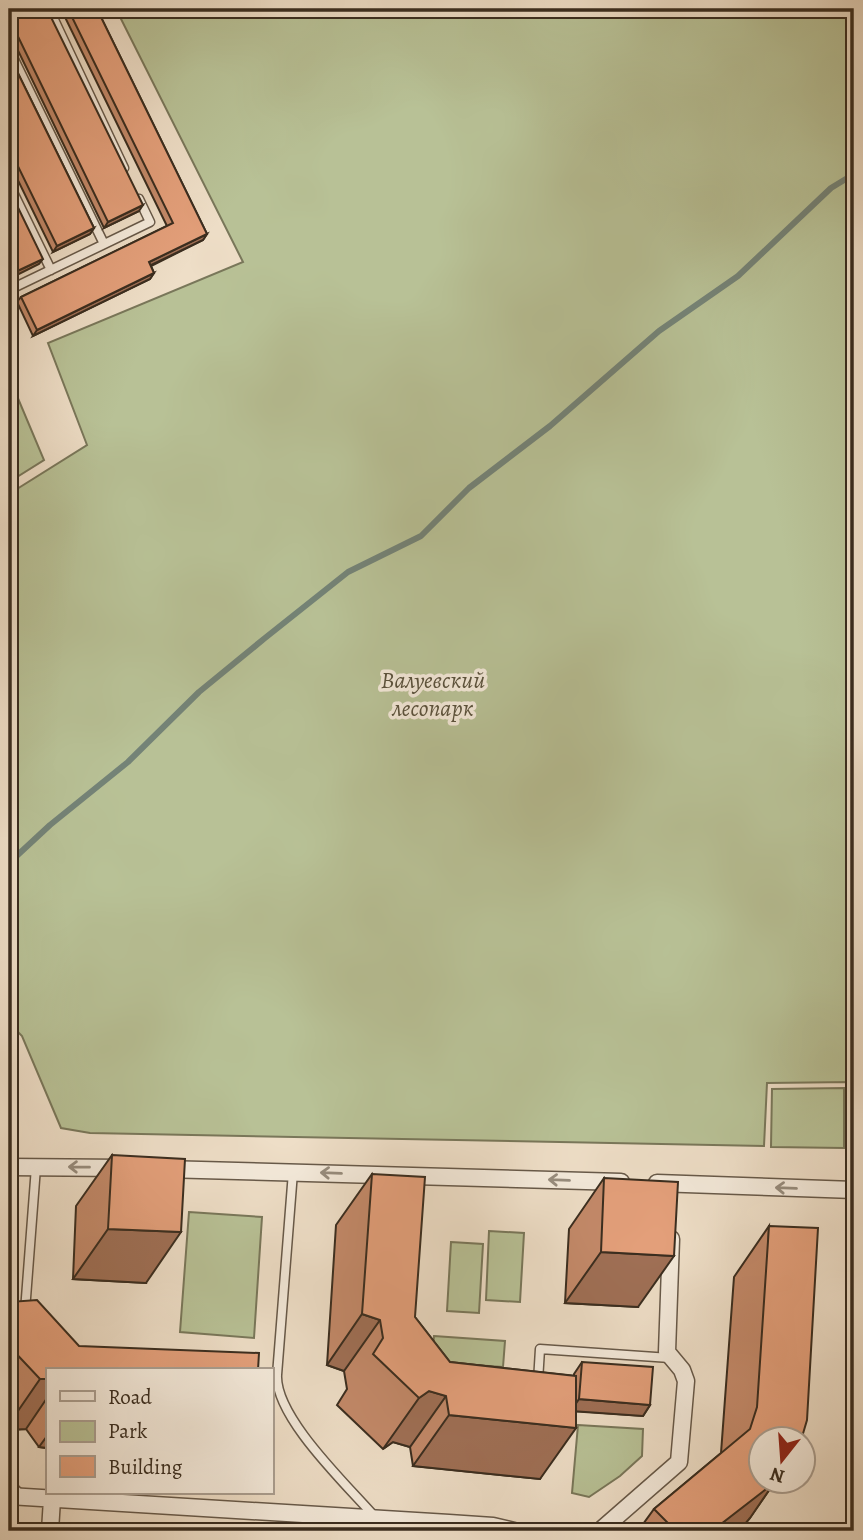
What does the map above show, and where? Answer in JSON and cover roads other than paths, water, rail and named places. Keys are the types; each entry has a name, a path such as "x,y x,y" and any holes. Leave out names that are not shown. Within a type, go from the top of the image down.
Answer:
{"street":[{"path":"9,1167 293,1171 415,1181 639,1182 673,1189 854,1190"},
{"path":"600,1531 679,1462 686,1381 682,1370 667,1352 672,1219"},
{"path":"16,1497 376,1518 448,1527 493,1526 514,1531"},
{"path":"50,1531 52,1499"}],"lane":[{"path":"49,9 126,172"},
{"path":"9,49 104,244"},
{"path":"9,184 51,270"},
{"path":"9,290 150,222 132,184"},
{"path":"26,1319 25,1297 37,1167"},
{"path":"293,1171 274,1375 293,1422 376,1518"},
{"path":"527,1387 537,1388 540,1349 673,1358"},
{"path":"9,1483 16,1497"}],"waterway":[{"path":"9,863 50,825 128,762 199,692 265,638 348,572 421,536 469,488 550,426 659,331 738,276 831,188 854,174"}],"park label":[{"name":"Валуевский лесопарк","path":"433,694"}]}
